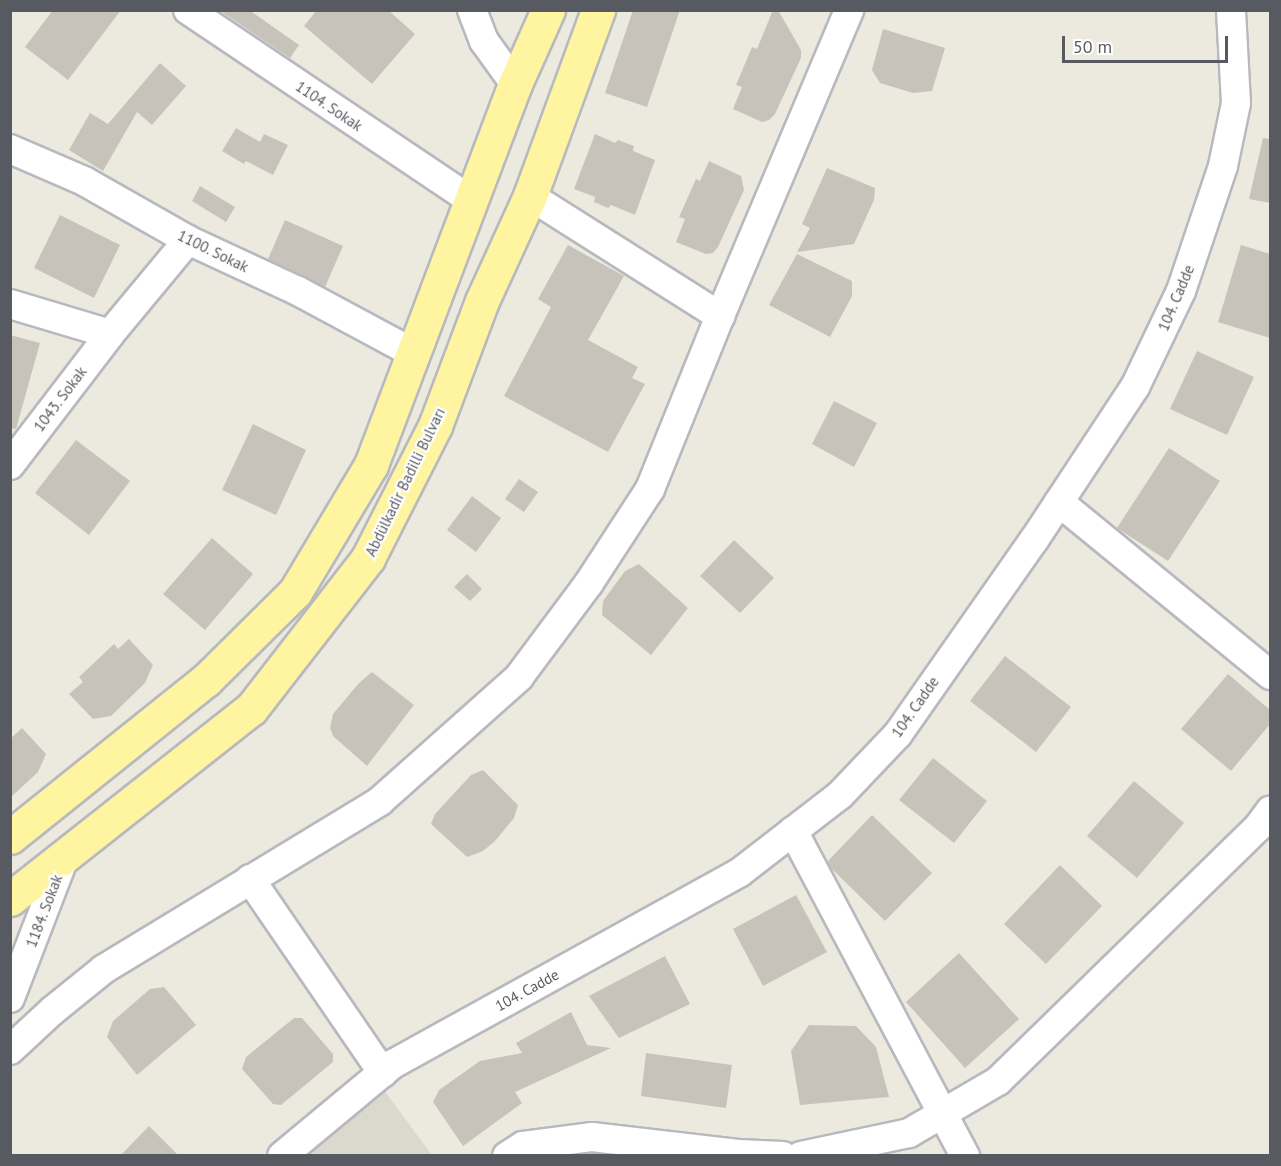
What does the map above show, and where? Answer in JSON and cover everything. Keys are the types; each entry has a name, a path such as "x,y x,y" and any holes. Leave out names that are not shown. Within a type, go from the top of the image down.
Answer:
{"main road":[{"path":"10,837 206,680 295,592 370,465 415,354 515,84 548,10"},
{"name":"Abdülkadir Badilli Bulvarı","path":"10,899 251,709 368,558 435,426 482,301 530,196 598,10"}],"street":[{"name":"1104. Sokak","path":"188,10 472,201"},
{"path":"472,10 484,40 515,84"},
{"path":"10,1050 52,1011 104,969 380,801 519,677 589,583 650,489 720,315 849,10"},
{"name":"104. Cadde","path":"282,1155 403,1059 739,873 840,795 898,734 1059,502 1135,387 1181,291 1223,166 1236,103 1231,10"},
{"name":"1100. Sokak","path":"10,148 84,181 188,240 298,291 415,354"},
{"path":"530,196 720,315"},
{"name":"1043. Sokak","path":"10,465 110,334 188,240"},
{"path":"10,303 110,334"},
{"path":"1059,502 1270,675"},
{"path":"801,1155 909,1133 998,1081 1259,826 1270,811"},
{"path":"793,831 965,1155"},
{"name":"1184. Sokak","path":"10,998 64,858"},
{"path":"250,879 383,1073"},
{"path":"507,1155 523,1146 592,1137 738,1154 783,1155"}],"shaded area":[{"path":"383,1089 432,1155 303,1156"}],"building":[{"path":"53,10 121,10 68,80 25,47"},
{"path":"219,10 249,10 299,45 290,58"},
{"path":"317,10 388,10 415,34 372,84 304,26"},
{"path":"633,10 680,10 647,107 605,93"},
{"path":"773,10 778,10 801,50 801,58 775,114 769,120 762,122 733,109 742,87 736,85 752,47 757,49"},
{"path":"883,29 945,48 932,91 913,93 880,83 872,70"},
{"path":"160,63 186,86 152,125 137,112 103,171 69,150 90,113 108,124"},
{"path":"236,128 260,142 264,134 288,145 273,175 246,161 244,164 222,151"},
{"path":"595,134 615,143 618,140 634,146 633,151 655,160 635,215 611,205 608,208 594,202 595,197 574,189"},
{"path":"1263,138 1270,139 1270,203 1249,199"},
{"path":"709,161 741,176 744,190 718,247 713,253 706,254 676,242 685,219 679,217 696,179 700,181"},
{"path":"827,168 875,188 874,200 854,244 797,252 810,228 802,224"},
{"path":"200,186 235,207 226,222 192,201"},
{"path":"60,215 120,245 94,298 34,268"},
{"path":"285,220 343,246 325,287 268,259"},
{"path":"568,245 624,276 588,340 638,367 632,378 645,384 608,452 504,396 551,307 538,299"},
{"path":"1241,245 1270,254 1270,338 1218,322"},
{"path":"797,254 852,281 852,296 830,337 769,305"},
{"path":"10,335 40,343 16,429 10,428"},
{"path":"1197,351 1254,377 1227,435 1170,409"},
{"path":"834,401 877,423 854,467 812,444"},
{"path":"253,424 306,450 276,515 222,490"},
{"path":"76,440 130,481 89,535 35,493"},
{"path":"1169,448 1220,481 1168,561 1117,528"},
{"path":"519,479 538,492 524,512 505,499"},
{"path":"472,496 501,518 476,552 447,530"},
{"path":"212,538 253,574 205,630 163,594"},
{"path":"734,540 774,578 740,613 700,576"},
{"path":"639,564 688,608 651,655 602,615 603,601 625,571"},
{"path":"467,574 482,589 470,601 454,587"},
{"path":"129,639 153,665 145,683 111,716 93,719 69,694 83,682 79,677 114,644 118,649"},
{"path":"1005,656 1071,707 1036,752 970,701"},
{"path":"372,672 414,705 367,766 333,736 330,728 333,714 359,683"},
{"path":"1228,674 1270,710 1270,724 1231,771 1181,729"},
{"path":"22,728 46,754 38,772 10,798 10,739"},
{"path":"933,758 987,801 954,843 899,800"},
{"path":"483,770 518,805 514,818 495,841 483,851 467,857 431,824 435,814 471,775"},
{"path":"1134,781 1184,823 1137,878 1087,836"},
{"path":"872,815 932,873 885,921 832,869 828,861"},
{"path":"1060,865 1102,906 1046,964 1004,924"},
{"path":"796,895 827,952 763,986 733,929"},
{"path":"959,953 1019,1019 965,1068 906,1002"},
{"path":"665,956 690,1004 619,1038 589,996"},
{"path":"164,987 196,1025 137,1075 107,1037 113,1021 150,989"},
{"path":"571,1012 587,1045 611,1048 515,1092 522,1103 463,1146 433,1102 439,1090 480,1061 522,1053 516,1043"},
{"path":"294,1018 302,1018 333,1054 333,1062 281,1105 273,1104 242,1069 246,1057"},
{"path":"809,1025 856,1026 876,1047 889,1097 800,1105 791,1051"},
{"path":"646,1053 732,1065 726,1108 641,1096"},
{"path":"149,1126 178,1155 121,1155"}]}
